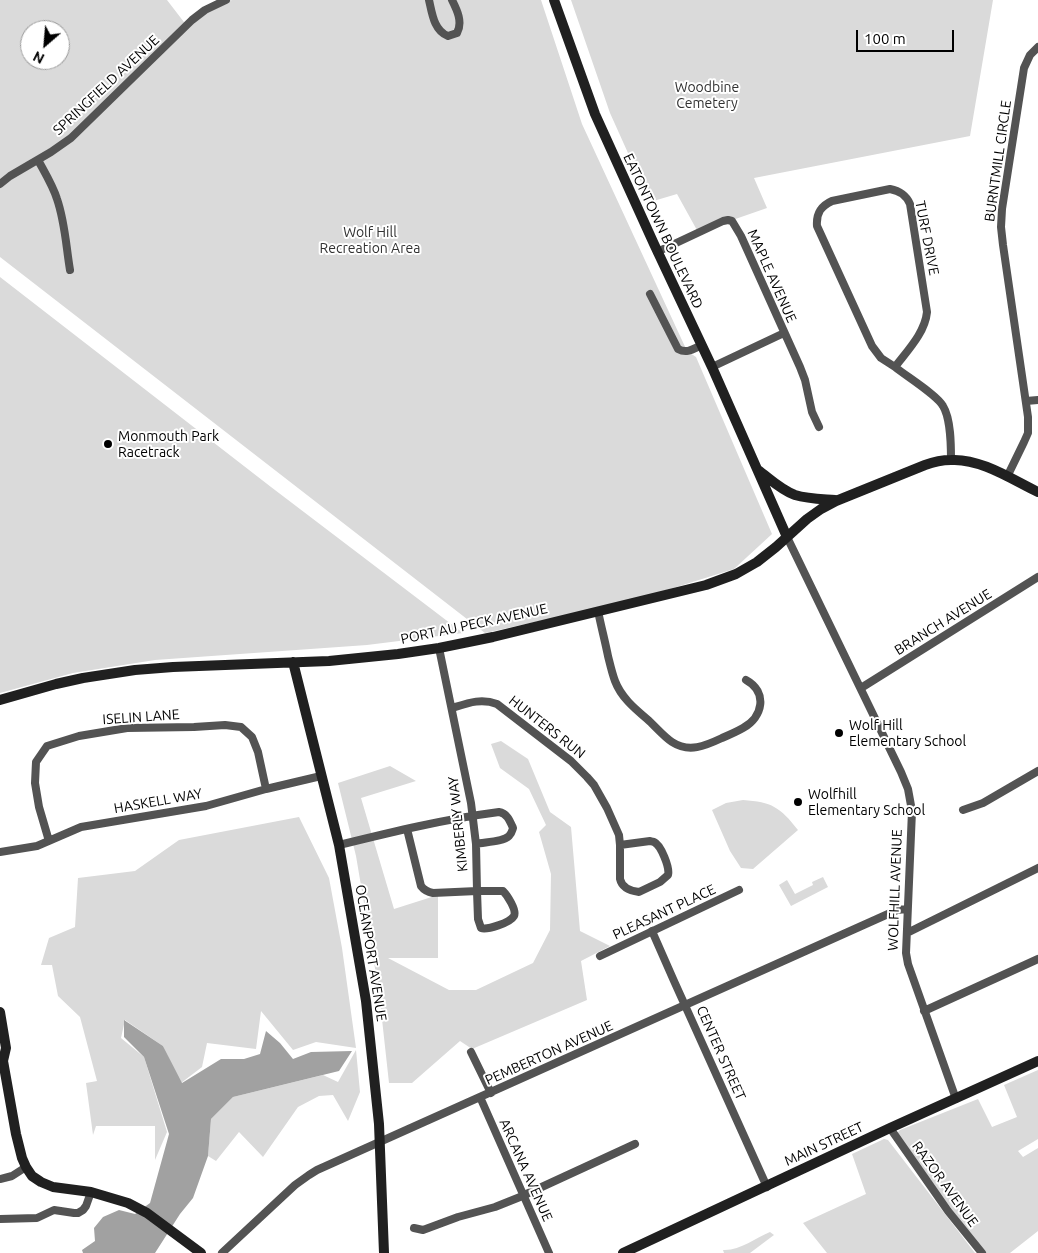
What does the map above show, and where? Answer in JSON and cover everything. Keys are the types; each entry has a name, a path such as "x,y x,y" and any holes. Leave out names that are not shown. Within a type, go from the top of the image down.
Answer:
{"street":[{"name":"SPRINGFIELD AVENUE","path":"0,184 71,138 198,15 215,4 226,0"},
{"path":"429,0 435,24 442,33 448,36 457,33 460,24 457,10 452,0"},
{"name":"EATONTOWN BOULEVARD","path":"554,0 594,114 758,469"},
{"name":"BURNTMILL CIRCLE","path":"1007,477 1028,432 1028,417 1003,245 1001,218 1024,68 1030,55 1038,48"},
{"path":"38,160 58,201 70,270"},
{"name":"TURF DRIVE","path":"895,367 920,332 927,312 910,204 907,198 897,191 886,190 826,203 818,213 818,230 869,342 881,358 938,400 944,408 951,440 951,460"},
{"name":"MAPLE AVENUE","path":"658,252 723,221 732,221 741,236 784,333"},
{"path":"650,294 678,349 687,352 702,345"},
{"path":"712,367 784,333 805,380 812,412 819,427"},
{"path":"1026,401 1038,400"},
{"path":"758,469 779,486 790,492 803,497 836,500 937,461 963,460 976,463 1038,492"},
{"name":"WOLFHILL AVENUE","path":"758,469 764,487 787,537 908,789 912,811 905,946 907,959 956,1099"},
{"name":"PORT AU PECK AVENUE","path":"0,700 56,684 108,673 173,667 365,658 439,648 494,637 706,585 726,578 757,562 821,508 836,500"},
{"name":"BRANCH AVENUE","path":"861,688 1038,577"},
{"path":"598,611 613,676 619,690 632,706 670,740 680,746 693,748 707,746 751,722 758,713 760,698 756,688 746,680"},
{"name":"KIMBERLY WAY","path":"407,829 423,889 428,892 477,891 476,844 471,803 439,648"},
{"name":"OCEANPORT AVENUE","path":"293,662 339,845 366,1001 380,1143 384,1253"},
{"name":"HUNTERS RUN","path":"452,708 477,701 500,706 579,768 594,786 607,808 619,835 620,845"},
{"name":"ISELIN LANE","path":"49,841 39,807 35,783 36,762 47,746 79,736 127,728 194,727 225,724 241,728 252,737 258,752 266,789"},
{"path":"963,810 983,803 1038,771"},
{"name":"HASKELL WAY","path":"0,852 37,846 80,827 206,806 322,776"},
{"path":"339,845 472,815 503,812 513,828 510,835 503,839 476,844"},
{"path":"654,842 660,848 668,867 668,875 660,882 639,892 623,886 620,879 620,845 654,842"},
{"path":"907,933 1038,868"},
{"name":"PLEASANT PLACE","path":"600,956 740,890"},
{"path":"477,891 503,891 512,906 513,916 493,928 487,930 481,928 478,919 477,891"},
{"name":"PEMBERTON AVENUE","path":"222,1253 303,1178 317,1170 897,910 907,909"},
{"name":"CENTER STREET","path":"652,931 767,1187"},
{"path":"924,1010 1038,959"},
{"path":"0,1012 6,1048 2,1059 4,1088 22,1158 32,1176 53,1187 91,1192 128,1202 201,1253"},
{"path":"471,1052 490,1093"},
{"name":"MAIN STREET","path":"623,1253 1038,1061"},
{"name":"ARCANA AVENUE","path":"480,1097 548,1253"},
{"name":"RAZOR AVENUE","path":"890,1128 948,1211 982,1253"},
{"path":"414,1228 423,1230 458,1217 495,1207 635,1144"},
{"path":"0,1179 12,1176 26,1167"},
{"path":"0,1219 37,1218 54,1210 78,1213 86,1206 91,1192"}],"green space":[{"name":"Wolf Hill Recreation Area","path":"0,0 167,0 187,26 217,5 232,0 541,0 582,124 687,351 696,357 772,534 734,569 635,600 485,633 0,257"},
{"name":"Woodbine Cemetery","path":"571,0 993,0 970,136 754,178 767,208 698,232 677,194 650,202 610,113"},
{"name":"Monmouth Park Racetrack","path":"0,277 463,633 367,645 155,660 73,673 0,693"},
{"path":"501,741 528,759 550,812 571,827 580,931 610,946 581,961 587,1000 472,1049 460,1041 412,1083 389,1083 379,992 356,856 338,783 390,766 416,781 361,798 394,909 438,895 438,958 388,958 449,990 476,990 533,963 550,930 551,874 539,832 546,825 529,789 500,768 491,744"},
{"path":"743,800 761,802 775,807 798,830 753,869 741,868 730,851 712,810 726,803"},
{"path":"299,817 329,878 342,948 356,1048 316,1042 293,1050 261,1011 256,1049 207,1043 202,1067 181,1083 163,1046 125,1020 121,1038 144,1057 167,1132 155,1160 155,1126 96,1126 93,1135 86,1083 97,1081 80,1017 58,996 52,965 41,965 49,938 75,927 78,878 135,871 179,840"},
{"path":"823,877 828,887 791,906 779,885 787,880 795,894 813,885 812,882"},
{"path":"356,1050 360,1092 348,1121 333,1095 319,1096 298,1107 263,1157 239,1132 216,1161 208,1156 211,1119 233,1097 323,1075 338,1082"},
{"path":"1038,1070 1038,1139 1018,1151 1023,1157 1038,1148 1038,1231 1010,1253 985,1253 898,1138 898,1132 978,1099 992,1127 1017,1117 1004,1085"},
{"path":"884,1139 888,1140 975,1253 827,1253 803,1223 866,1194 852,1154"},
{"path":"770,1232 774,1235 750,1253 724,1253 723,1250 741,1246"}],"shaded area":[{"path":"124,1020 163,1046 182,1083 221,1059 244,1059 260,1054 266,1031 280,1043 293,1059 311,1052 352,1051 339,1071 233,1097 211,1119 208,1156 193,1198 180,1214 155,1253 83,1253 82,1250 95,1241 94,1228 103,1217 119,1210 135,1214 150,1203 169,1134 144,1057 124,1037"}],"place":[{"name":"Monmouth Park Racetrack","path":"108,444"},
{"name":"Wolf Hill Elementary School","path":"839,733"},
{"name":"Wolfhill Elementary School","path":"798,802"}]}
